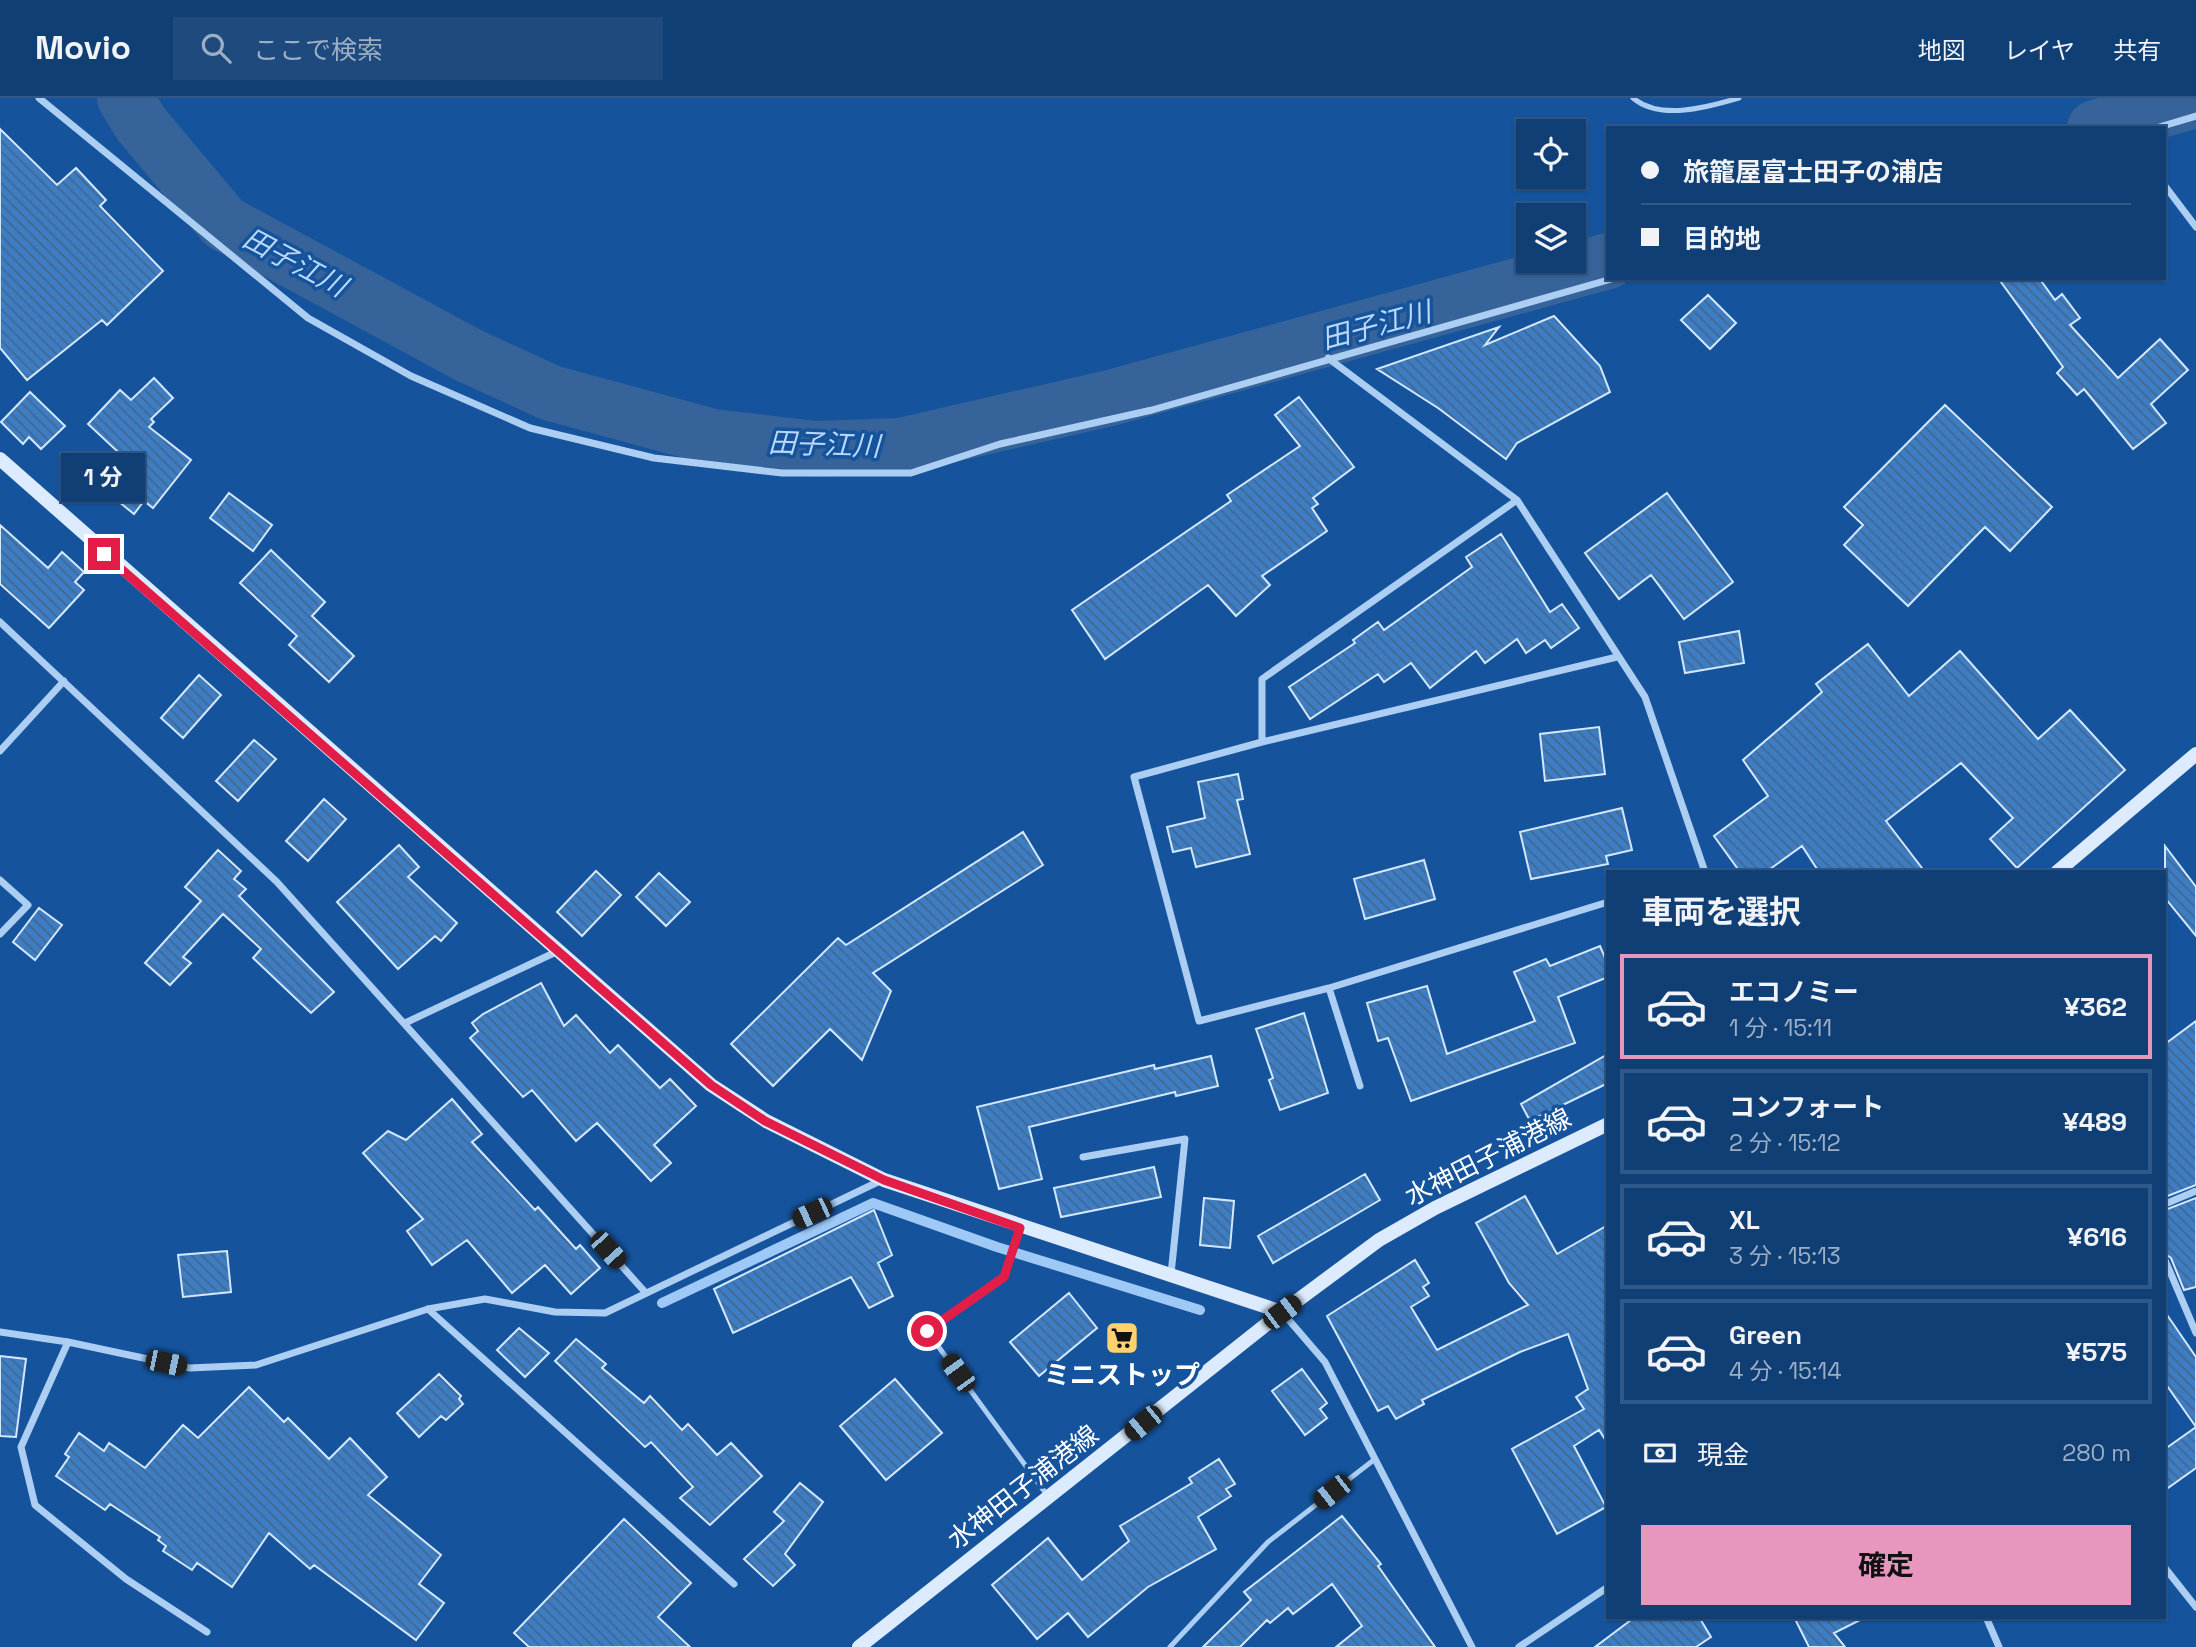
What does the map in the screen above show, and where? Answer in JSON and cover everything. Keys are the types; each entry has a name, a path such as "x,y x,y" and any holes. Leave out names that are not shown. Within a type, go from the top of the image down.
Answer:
{"street":[{"path":"39,98 308,318 411,376 530,428 654,458 782,473 911,473 1000,444 1152,410 1608,280"},
{"path":"2163,126 2196,116"},
{"path":"2166,187 2196,226"},
{"path":"1328,358 1517,500 1617,657 1645,696 1704,870"},
{"path":"0,460 711,1085 765,1121 884,1180 1018,1235 1171,1274 1282,1312 1325,1363 1472,1647"},
{"path":"1262,742 1262,678 1517,500"},
{"path":"0,622 277,882 645,1292"},
{"path":"1606,903 1329,988 1199,1021 1134,777 1262,742 1617,657"},
{"path":"0,751 64,681"},
{"path":"2059,870 2196,754"},
{"path":"0,880 28,905 0,934"},
{"path":"405,1023 556,951"},
{"path":"1329,988 1360,1086"},
{"name":"水神田子浦港線","path":"859,1647 1282,1312 1390,1234 1435,1208 1606,1125"},
{"path":"1083,1157 1185,1139 1171,1274"},
{"path":"0,1332 68,1342 190,1368 256,1365 428,1309 485,1299 555,1312 605,1313 884,1180"},
{"path":"2166,1204 2196,1191"},
{"path":"2166,1262 2196,1333"},
{"path":"428,1309 734,1584"},
{"path":"68,1342 21,1447 35,1505 126,1579 208,1632"},
{"path":"2166,1569 2196,1607"},
{"path":"1519,1647 1606,1588"},
{"path":"1987,1619 1999,1647"}],"lane":[{"path":"1633,98 1645,108 1691,108 1739,98"},
{"path":"1018,1235 1004,1277 927,1331 1049,1497"},
{"path":"1170,1647 1268,1542 1374,1459"}],"building":[{"path":"0,129 57,185 76,168 106,200 100,206 163,271 107,325 102,320 27,380 0,348"},
{"path":"1999,280 2040,280 2055,300 2062,294 2080,318 2070,325 2118,378 2160,339 2188,370 2151,404 2166,423 2133,449 2084,389 2077,395 2057,373 2063,367"},
{"path":"1708,295 1736,323 1710,349 1681,320"},
{"path":"1554,316 1600,366 1610,392 1517,443 1506,459 1438,408 1377,369 1499,327 1485,345"},
{"path":"154,378 173,398 151,419 154,422 149,427 191,460 153,508 144,501 134,514 108,493 131,464 88,424 120,390 131,400"},
{"path":"30,392 65,426 41,449 29,437 23,444 1,422"},
{"path":"1299,397 1354,467 1313,498 1318,504 1312,508 1327,531 1262,576 1270,585 1236,616 1208,585 1105,659 1072,610 1231,501 1227,495 1300,446 1275,415"},
{"path":"1945,405 2052,507 2010,551 1985,527 1908,606 1844,545 1863,525 1844,507"},
{"path":"229,493 272,525 253,551 210,518"},
{"path":"1667,493 1733,582 1684,619 1651,575 1619,599 1585,553"},
{"path":"0,525 48,568 62,552 84,572 75,582 84,590 49,628 0,584"},
{"path":"1501,534 1550,612 1562,604 1579,628 1551,648 1545,640 1526,653 1517,639 1485,663 1476,651 1430,688 1411,663 1384,682 1378,674 1310,719 1289,687 1355,643 1353,640 1378,622 1384,630 1472,567 1466,557"},
{"path":"271,550 325,602 312,616 354,656 329,682 289,645 297,636 240,583"},
{"path":"1739,631 1744,663 1685,673 1679,642"},
{"path":"1868,644 1909,696 1960,651 2038,739 2070,710 2125,770 2017,868 1990,839 2013,818 1961,763 1886,821 1923,870 1818,870 1802,846 1769,870 1739,870 1714,836 1768,796 1743,760 1822,692 1816,684"},
{"path":"199,675 221,695 183,738 161,718"},
{"path":"1599,727 1605,774 1545,781 1540,734"},
{"path":"254,740 276,759 238,801 216,781"},
{"path":"1238,774 1243,799 1237,800 1250,854 1196,867 1191,848 1173,852 1167,827 1205,818 1198,782"},
{"path":"324,799 346,819 308,861 286,841"},
{"path":"1622,808 1632,850 1606,856 1608,864 1531,879 1520,832"},
{"path":"1023,832 1043,865 873,973 891,991 862,1060 830,1029 773,1086 731,1044 838,938 846,945"},
{"path":"399,845 419,867 408,877 457,923 441,941 435,936 398,969 337,902"},
{"path":"2165,846 2196,887 2196,936 2166,899"},
{"path":"218,850 241,871 234,879 246,889 239,896 334,992 311,1013 253,958 261,949 223,914 183,957 191,963 170,985 145,963 201,901 185,887"},
{"path":"1424,860 1435,899 1365,919 1354,879"},
{"path":"596,871 621,895 582,936 557,912"},
{"path":"659,873 690,902 666,926 636,897"},
{"path":"39,908 62,925 35,960 13,942"},
{"path":"1600,946 1606,960 1606,978 1558,997 1575,1043 1411,1101 1388,1038 1378,1041 1367,1003 1427,986 1447,1054 1535,1021 1514,972 1546,959 1550,966"},
{"path":"541,983 564,1026 576,1015 610,1053 618,1045 660,1088 670,1079 696,1106 654,1145 671,1163 651,1181 597,1123 576,1141 532,1090 523,1097 470,1038 478,1031 472,1023 483,1014"},
{"path":"1304,1013 1328,1093 1280,1110 1269,1080 1273,1078 1256,1029"},
{"path":"2196,1021 2196,1185 2166,1197 2166,1043"},
{"path":"1606,1055 1606,1084 1530,1121 1521,1104"},
{"path":"1211,1056 1218,1086 1176,1096 1175,1092 1029,1127 1042,1179 999,1189 977,1107 1154,1065 1155,1069"},
{"path":"452,1099 482,1134 472,1142 535,1210 538,1207 576,1249 580,1245 600,1268 571,1294 545,1265 512,1293 467,1240 432,1265 407,1231 423,1219 363,1153 388,1131 406,1140"},
{"path":"1154,1167 1161,1197 1061,1217 1054,1188"},
{"path":"1365,1174 1380,1200 1273,1263 1258,1236"},
{"path":"1525,1196 1557,1254 1606,1226 1606,1441 1599,1430 1574,1446 1606,1507 1557,1534 1512,1449 1584,1409 1576,1397 1588,1389 1568,1334 1520,1352 1422,1400 1424,1404 1396,1419 1388,1406 1378,1411 1327,1316 1415,1260 1429,1283 1423,1287 1429,1296 1411,1307 1437,1350 1528,1305 1509,1283 1476,1223"},
{"path":"1204,1198 1234,1201 1230,1248 1200,1245"},
{"path":"2196,1198 2196,1287 2184,1290 2171,1258 2166,1255 2166,1210"},
{"path":"874,1210 892,1255 878,1263 893,1296 869,1308 851,1277 733,1333 714,1289"},
{"path":"227,1251 231,1292 183,1297 178,1255"},
{"path":"1069,1293 1097,1328 1039,1376 1010,1342"},
{"path":"2166,1313 2196,1357 2196,1427 2166,1384"},
{"path":"519,1328 549,1353 525,1377 497,1350"},
{"path":"576,1339 606,1364 602,1368 644,1403 650,1396 682,1430 688,1424 717,1455 731,1443 762,1476 710,1525 680,1498 693,1487 651,1442 645,1447 555,1361"},
{"path":"0,1356 26,1359 16,1437 0,1436"},
{"path":"1302,1369 1327,1403 1320,1409 1327,1418 1305,1435 1272,1391"},
{"path":"439,1374 461,1396 459,1399 463,1404 446,1420 441,1416 419,1437 397,1413"},
{"path":"895,1379 942,1433 886,1480 840,1426"},
{"path":"249,1387 284,1422 288,1418 329,1459 350,1438 387,1477 368,1495 441,1555 419,1584 444,1603 416,1640 314,1565 310,1569 269,1533 232,1587 197,1563 192,1570 163,1551 166,1546 158,1540 160,1537 110,1504 105,1510 56,1476 69,1457 65,1454 79,1433 104,1451 109,1443 145,1468 183,1425 198,1438"},
{"path":"2196,1427 2196,1468 2166,1489 2166,1448"},
{"path":"1219,1459 1235,1484 1226,1489 1231,1496 1198,1517 1216,1549 1148,1587 1088,1637 1068,1613 1037,1639 992,1585 1048,1538 1082,1580 1129,1541 1120,1526 1192,1483 1189,1478"},
{"path":"800,1483 823,1502 785,1554 795,1565 773,1586 744,1559 784,1521 774,1512"},
{"path":"1342,1516 1381,1564 1378,1566 1435,1647 1336,1647 1362,1626 1332,1584 1293,1614 1288,1608 1270,1623 1267,1620 1240,1647 1203,1647 1251,1600 1244,1592"},
{"path":"624,1519 691,1583 658,1617 690,1647 529,1647 514,1633"},
{"path":"1632,1619 1700,1619 1711,1637 1696,1647 1595,1647"},
{"path":"1795,1619 1862,1619 1834,1633 1845,1647 1809,1647"}],"waterway":[{"name":"田子江川","path":"125,98 141,124 224,223 470,356 551,393 713,437 815,449 900,446 1110,398 1606,262"},
{"name":"田子江川","path":"2102,126 2196,100"},
{"path":"662,1303 873,1203 997,1247 1200,1310"}],"place":[{"name":"ミニストップ","path":"1122,1338"}],"route":[{"path":"104,554 711,1085 765,1121 884,1180 1020,1228 1004,1277 927,1331"}]}
